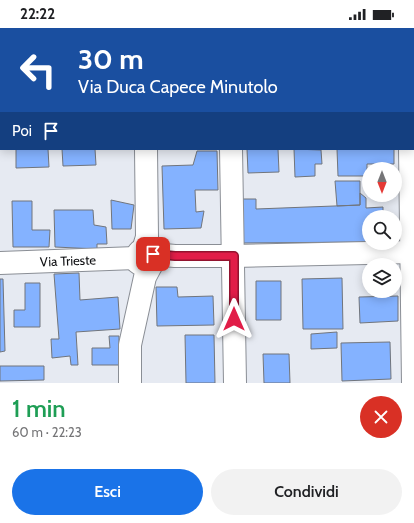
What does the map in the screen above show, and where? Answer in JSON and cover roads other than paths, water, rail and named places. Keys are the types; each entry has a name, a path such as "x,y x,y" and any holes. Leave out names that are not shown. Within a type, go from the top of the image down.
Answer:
{"street":[{"path":"130,383 130,345 146,262 146,150"},
{"path":"231,150 235,383"},
{"path":"410,150 413,252 413,383"},
{"name":"Via Trieste","path":"0,264 146,262 175,256 413,252"}]}
